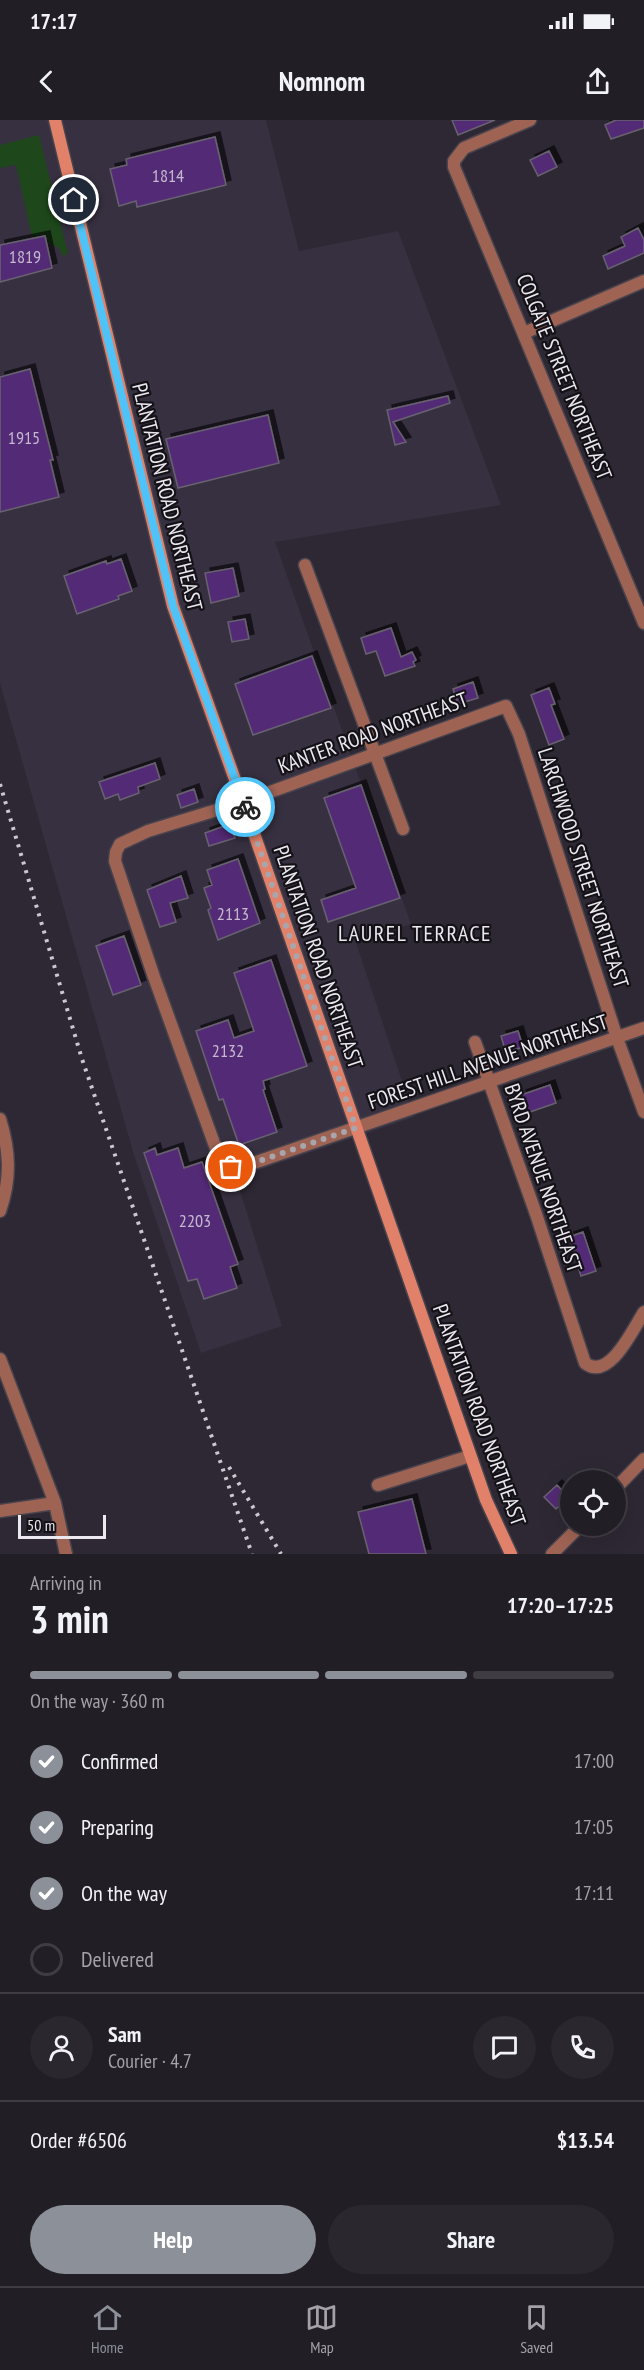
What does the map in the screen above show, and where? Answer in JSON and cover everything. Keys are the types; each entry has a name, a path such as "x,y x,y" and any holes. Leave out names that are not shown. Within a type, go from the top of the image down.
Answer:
{"street":[{"name":"PLANTATION ROAD NORTHEAST","path":"55,120 170,595 470,1456 486,1500 511,1554"},
{"path":"512,124 530,120"},
{"name":"COLGATE STREET NORTHEAST","path":"512,124 464,148 454,161 454,166 644,623"},
{"path":"524,333 644,281"},
{"path":"305,566 403,829"},
{"name":"KANTER ROAD NORTHEAST","path":"185,818 243,802 506,706"},
{"name":"LARCHWOOD STREET NORTHEAST","path":"506,706 519,734 644,1112"},
{"name":"FOREST HILL AVENUE NORTHEAST","path":"185,818 124,841 116,852 115,861 219,1157 224,1163 234,1168 644,1028"},
{"name":"BYRD AVENUE NORTHEAST","path":"475,1042 582,1358 591,1368 603,1367 610,1362 643,1315"},
{"path":"0,1119 9,1150 10,1164 8,1184 0,1211"},
{"path":"0,1359 55,1503 66,1554"},
{"path":"378,1485 470,1456"},
{"path":"626,1478 644,1459"},
{"path":"0,1511 55,1503"},
{"path":"552,1554 570,1536"}],"shaded area":[{"path":"0,120 266,120 299,251 398,231 501,505 275,542 411,924 356,943 414,1117 236,1178 282,1326 201,1353 134,1155 0,683"}],"green space":[{"path":"39,135 68,254 63,256 58,247 48,243 45,235 32,237 16,165 0,168 0,145"}],"building":[{"path":"452,120 495,120 458,135"},
{"path":"616,120 644,120 644,128 611,139 605,125"},
{"path":"215,137 226,185 137,207 136,201 119,206 110,169 127,165 126,159"},
{"path":"549,151 557,167 538,176 530,160"},
{"path":"638,228 644,240 644,253 608,269 603,256 625,246 621,237"},
{"path":"45,236 52,268 0,282 0,245"},
{"path":"30,369 53,460 50,460 59,497 0,512 0,377"},
{"path":"448,396 450,403 393,422 406,442 395,445 387,410"},
{"path":"268,415 279,463 178,488 166,439"},
{"path":"121,559 132,591 118,596 119,599 77,614 64,576 106,561 107,564"},
{"path":"233,568 239,596 211,603 205,573"},
{"path":"245,619 249,639 232,642 228,622"},
{"path":"391,628 401,657 412,652 416,660 413,662 415,666 385,676 376,651 366,654 361,638"},
{"path":"312,656 331,708 253,735 235,684"},
{"path":"473,682 478,698 458,704 453,689"},
{"path":"549,688 555,704 551,705 564,739 549,745 531,695"},
{"path":"155,763 160,779 138,787 139,793 120,800 118,794 105,799 99,782"},
{"path":"361,785 400,898 328,922 321,900 356,888 324,798"},
{"path":"194,789 198,802 181,808 177,795"},
{"path":"230,824 235,838 209,846 205,833"},
{"path":"238,859 260,923 218,940 208,910 211,908 204,888 212,885 207,870"},
{"path":"181,876 188,898 170,903 176,922 160,927 147,890"},
{"path":"124,936 141,985 113,995 96,946"},
{"path":"271,960 307,1066 263,1081 265,1089 263,1090 277,1132 239,1145 223,1099 219,1100 196,1031 228,1020 234,1038 254,1031 234,973"},
{"path":"518,1031 523,1047 506,1053 501,1036"},
{"path":"550,1085 556,1103 527,1113 521,1095"},
{"path":"155,1148 157,1155 178,1148 184,1168 202,1162 238,1264 230,1267 237,1288 204,1299 197,1279 188,1281 144,1153"},
{"path":"583,1232 596,1271 581,1276 569,1237"},
{"path":"557,1485 560,1488 560,1505 556,1509 544,1497"},
{"path":"412,1499 426,1554 369,1554 358,1512"}],"railway":[{"path":"0,784 82,1059 252,1554"},
{"path":"229,1467 281,1554"}],"way so far":[{"path":"231,1167 242,1167 356,1128 245,807"}],"district":[{"name":"LAUREL TERRACE","path":"415,933"}],"route":[{"path":"74,200 173,606 245,807"}]}
